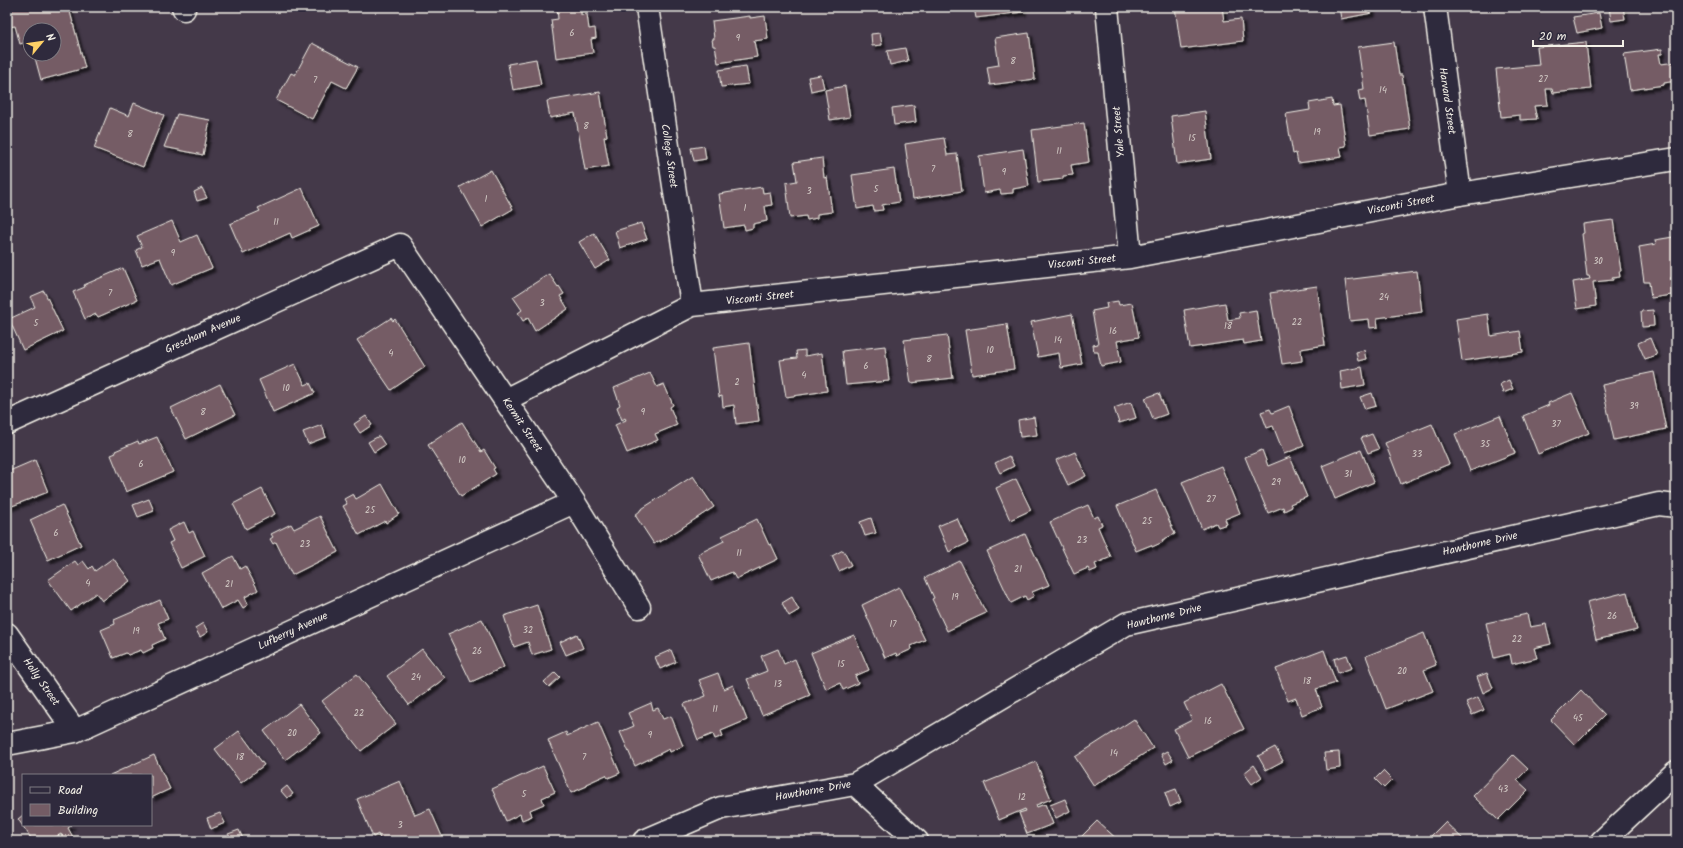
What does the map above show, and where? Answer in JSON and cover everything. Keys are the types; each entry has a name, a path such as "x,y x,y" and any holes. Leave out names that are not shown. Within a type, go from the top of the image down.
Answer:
{"street":[{"name":"College Street","path":"647,7 692,305"},
{"name":"Yale Street","path":"1107,7 1130,257"},
{"name":"Harvard Street","path":"1434,7 1460,194"},
{"name":"Visconti Street","path":"504,400 692,305 1130,257 1460,194 1676,159"},
{"name":"Kermit Street","path":"400,245 574,502 639,608"},
{"name":"Grescham Avenue","path":"7,423 400,245"},
{"name":"Lufberry Avenue","path":"7,744 74,731 574,502"},
{"name":"Hawthorne Drive","path":"644,841 721,808 856,784 1126,624 1659,504 1676,506"},
{"name":"Holly Street","path":"7,634 74,731"},
{"path":"1602,841 1676,772"},
{"path":"856,784 917,841"}],"building":[{"path":"7,7 69,8 85,68 41,80 36,62 62,62 62,22 22,22 22,43 20,44 15,26 9,27"},
{"path":"581,7 581,15 587,14 589,29 595,28 596,38 591,39 593,53 556,58 551,20 558,19 557,8"},
{"path":"974,7 1022,7 1023,12 976,18"},
{"path":"1175,7 1222,7 1224,21 1241,19 1243,41 1181,49"},
{"path":"1339,7 1371,7 1372,13 1341,19"},
{"path":"1609,7 1623,7 1625,19 1611,21"},
{"path":"1599,13 1602,28 1577,33 1573,17"},
{"path":"750,16 750,18 765,16 768,39 754,41 757,57 718,63 715,46 713,46 712,39 714,39 712,21"},
{"path":"880,33 882,45 872,46 871,34"},
{"path":"1029,33 1035,79 990,85 987,67 999,65 995,38"},
{"path":"1394,42 1399,75 1402,75 1410,129 1370,135 1365,100 1360,101 1358,90 1364,89 1358,47"},
{"path":"1586,42 1591,89 1553,93 1552,89 1546,89 1548,105 1534,106 1537,119 1520,120 1520,115 1501,117 1496,69 1539,65 1537,47"},
{"path":"312,43 358,67 346,88 332,81 312,119 276,100 291,73 295,75"},
{"path":"905,48 908,61 890,65 887,51"},
{"path":"1662,49 1662,54 1659,54 1661,64 1676,62 1676,81 1664,83 1664,85 1630,90 1624,54"},
{"path":"536,59 541,85 513,90 508,64"},
{"path":"746,66 749,84 721,87 719,70"},
{"path":"821,75 824,88 811,91 808,77"},
{"path":"845,86 850,117 830,120 825,90"},
{"path":"600,92 607,136 604,137 609,166 585,170 575,113 550,118 547,101"},
{"path":"1332,99 1333,106 1340,105 1346,146 1340,147 1342,157 1298,163 1296,153 1293,154 1286,114 1310,110 1309,103"},
{"path":"134,103 164,115 143,167 94,148 110,108 129,116"},
{"path":"914,105 916,122 894,125 892,108"},
{"path":"1205,111 1211,159 1177,164 1171,116"},
{"path":"177,114 210,120 203,155 164,147"},
{"path":"1084,123 1089,162 1071,165 1073,175 1063,176 1063,179 1038,182 1032,130"},
{"path":"944,138 947,155 957,154 962,191 913,199 905,144"},
{"path":"704,146 706,159 694,161 691,148"},
{"path":"1023,149 1029,186 1013,189 1013,193 1001,194 1000,190 984,193 979,156"},
{"path":"822,158 824,178 827,177 832,212 817,214 817,218 807,220 806,216 790,218 786,183 797,181 794,162"},
{"path":"894,169 899,202 882,205 883,210 874,211 873,206 857,209 852,175"},
{"path":"491,170 513,209 482,227 460,187"},
{"path":"762,187 763,193 770,192 772,205 765,206 767,221 753,224 753,228 745,230 744,225 724,228 719,194"},
{"path":"202,188 207,198 197,201 194,192"},
{"path":"302,188 319,226 292,238 290,233 243,254 230,224 260,211 258,208"},
{"path":"1613,220 1621,271 1619,271 1620,277 1612,278 1613,280 1593,282 1596,306 1577,309 1573,282 1590,279 1589,276 1587,276 1582,234 1584,233 1583,224"},
{"path":"172,221 181,242 197,235 212,268 171,285 160,258 142,265 136,250 142,247 137,236"},
{"path":"641,223 647,239 620,248 615,231"},
{"path":"594,233 610,260 595,269 579,242"},
{"path":"1673,237 1674,241 1676,241 1676,278 1670,278 1672,295 1651,298 1649,282 1644,282 1639,247 1656,244 1655,240"},
{"path":"123,268 137,300 98,317 96,314 85,319 73,292 85,287 84,285"},
{"path":"1417,271 1422,312 1377,318 1378,327 1370,328 1369,319 1350,321 1345,280"},
{"path":"549,274 564,294 560,296 568,309 535,331 528,318 523,321 518,313 522,310 513,297"},
{"path":"1317,286 1325,345 1301,349 1302,361 1282,364 1270,293"},
{"path":"44,291 63,331 23,350 9,319 35,307 30,297"},
{"path":"1118,301 1119,305 1132,303 1139,337 1117,341 1121,362 1101,366 1098,352 1094,352 1093,345 1098,344 1092,311 1107,308 1106,303"},
{"path":"1225,303 1228,320 1240,318 1239,313 1256,310 1261,341 1244,344 1243,340 1190,348 1184,310"},
{"path":"1653,310 1654,326 1642,327 1641,311"},
{"path":"1072,314 1082,364 1061,368 1059,353 1038,357 1031,322"},
{"path":"1488,314 1491,336 1520,331 1523,352 1462,361 1456,319"},
{"path":"391,318 393,321 395,319 425,367 391,390 357,340"},
{"path":"1007,324 1014,369 972,375 965,330"},
{"path":"947,335 953,378 911,383 904,340"},
{"path":"1650,338 1657,355 1645,359 1638,343"},
{"path":"749,343 759,421 736,424 734,405 723,407 722,396 719,397 713,348"},
{"path":"885,346 889,381 846,385 842,351"},
{"path":"805,350 805,356 822,353 827,391 786,397 780,360 797,358 796,351"},
{"path":"1364,350 1366,359 1358,361 1356,352"},
{"path":"295,364 305,385 310,383 315,393 273,412 259,380"},
{"path":"1362,367 1365,385 1342,389 1340,371"},
{"path":"1654,372 1666,429 1614,440 1602,385 1616,382 1616,380"},
{"path":"650,373 657,387 664,384 673,405 670,407 677,425 655,434 658,440 627,453 615,425 626,420 625,418 622,420 617,407 620,405 614,388"},
{"path":"1509,380 1513,389 1503,393 1500,384"},
{"path":"220,384 235,415 186,439 171,408"},
{"path":"1159,393 1167,414 1153,419 1145,398"},
{"path":"1372,393 1376,406 1365,409 1360,397"},
{"path":"1572,393 1589,433 1538,454 1523,416"},
{"path":"1131,402 1136,418 1119,423 1114,408"},
{"path":"1289,406 1304,446 1284,454 1273,426 1267,428 1261,412 1270,409 1272,413"},
{"path":"366,416 372,425 360,433 354,424"},
{"path":"1500,416 1515,453 1470,471 1455,434"},
{"path":"1034,417 1037,435 1020,437 1018,420"},
{"path":"462,422 481,452 484,450 495,468 493,469 496,474 461,496 428,445"},
{"path":"1432,424 1449,464 1401,484 1385,443"},
{"path":"322,425 326,437 308,444 303,432"},
{"path":"1372,434 1379,449 1368,453 1361,438"},
{"path":"379,436 385,445 374,452 368,442"},
{"path":"157,437 173,472 126,492 111,455 116,453 115,451 138,441 139,444"},
{"path":"1262,450 1268,466 1290,457 1307,497 1290,504 1292,507 1284,511 1283,507 1268,513 1245,457"},
{"path":"1361,450 1374,482 1335,499 1322,466"},
{"path":"1075,452 1086,476 1068,485 1056,460"},
{"path":"1009,456 1014,466 1000,473 995,463"},
{"path":"35,460 48,492 7,508 7,472"},
{"path":"1221,466 1240,513 1225,519 1227,524 1218,527 1216,523 1202,529 1182,482"},
{"path":"693,476 714,507 660,542 660,540 654,544 635,515 640,510"},
{"path":"1016,479 1031,510 1010,520 996,488"},
{"path":"382,484 399,514 386,523 385,521 359,535 343,506 347,504 344,499 353,494 356,499"},
{"path":"262,489 275,514 246,529 233,504"},
{"path":"1156,490 1175,534 1152,547 1151,545 1136,551 1117,506"},
{"path":"149,499 154,511 138,517 133,505"},
{"path":"62,505 81,545 48,560 30,520"},
{"path":"1088,505 1094,518 1098,516 1102,525 1098,527 1111,557 1095,564 1097,569 1090,572 1088,568 1074,574 1050,522"},
{"path":"320,516 338,552 292,575 276,542 273,544 270,539 273,537 271,534 291,524 294,529"},
{"path":"871,518 876,533 865,536 860,522"},
{"path":"957,518 968,543 949,552 938,526"},
{"path":"757,519 769,545 771,544 778,559 736,579 732,572 711,581 698,554 724,541 722,536"},
{"path":"184,522 189,533 193,531 205,556 181,568 169,543 173,541 168,530"},
{"path":"1025,534 1049,585 1032,592 1034,596 1027,600 1025,596 1011,603 987,551"},
{"path":"843,550 851,565 839,571 832,556"},
{"path":"233,556 240,569 245,566 258,590 245,597 248,605 243,608 238,600 221,609 202,573"},
{"path":"113,558 130,581 102,601 96,593 71,611 48,580 75,561 78,565 83,561 89,569 92,566 95,571"},
{"path":"960,561 986,613 947,631 932,599 934,598 925,578"},
{"path":"1676,582 1676,603 1671,583"},
{"path":"899,587 925,640 911,646 912,649 897,656 896,653 885,658 862,605"},
{"path":"1627,592 1637,630 1596,640 1587,602"},
{"path":"792,597 799,610 789,616 782,603"},
{"path":"160,600 168,619 158,623 165,639 152,645 153,648 143,653 141,650 128,655 126,653 113,658 101,630 115,624 114,620"},
{"path":"537,605 551,649 532,655 528,642 514,647 504,616"},
{"path":"1527,614 1530,627 1546,624 1551,644 1534,648 1537,658 1512,664 1510,654 1494,658 1486,623"},
{"path":"482,619 504,667 471,682 448,634"},
{"path":"203,623 208,632 200,637 195,628"},
{"path":"1424,633 1436,665 1424,670 1433,691 1386,709 1366,656"},
{"path":"577,634 583,648 566,655 560,642"},
{"path":"854,635 869,670 855,676 858,683 843,690 840,683 826,689 811,653"},
{"path":"422,649 445,678 409,705 387,676"},
{"path":"778,649 784,664 795,659 810,695 762,715 747,679 767,671 761,656"},
{"path":"671,650 676,662 660,669 655,657"},
{"path":"1324,650 1336,683 1316,689 1322,707 1302,715 1296,698 1288,701 1276,669"},
{"path":"1347,655 1352,668 1338,673 1334,659"},
{"path":"555,672 560,677 549,687 544,682"},
{"path":"718,673 724,689 733,685 747,720 721,731 723,736 715,739 713,734 698,740 684,704 706,696 699,680"},
{"path":"1487,673 1493,688 1483,693 1477,677"},
{"path":"357,674 396,724 361,751 322,701"},
{"path":"1221,684 1244,729 1188,757 1174,729 1192,720 1184,703"},
{"path":"1581,690 1605,715 1575,745 1551,720"},
{"path":"1478,697 1484,710 1472,715 1466,702"},
{"path":"651,703 653,710 658,708 663,719 671,716 683,746 670,752 669,749 635,766 620,732 634,726 628,713"},
{"path":"299,704 321,733 285,760 264,731"},
{"path":"1134,719 1153,748 1094,786 1075,757"},
{"path":"598,722 620,773 608,778 606,775 571,793 548,740 566,732 567,736"},
{"path":"239,731 264,765 241,783 215,749"},
{"path":"1275,747 1283,761 1266,770 1258,756"},
{"path":"1167,751 1173,760 1166,764 1161,754"},
{"path":"1339,752 1340,768 1326,770 1324,753"},
{"path":"154,755 170,789 152,798 152,774 112,774"},
{"path":"1513,755 1528,769 1517,780 1528,790 1498,820 1473,796"},
{"path":"1036,762 1051,799 1036,805 1037,807 1045,804 1053,824 1027,834 1019,813 1026,811 1025,809 999,820 984,783"},
{"path":"1254,765 1262,777 1252,784 1244,773"},
{"path":"543,766 555,792 542,798 544,804 530,810 532,816 522,820 520,814 506,821 492,789"},
{"path":"1383,771 1392,780 1384,788 1375,779"},
{"path":"400,781 415,815 430,809 444,841 381,841 378,834 373,837 357,799"},
{"path":"287,786 293,794 287,798 281,791"},
{"path":"1176,789 1181,802 1170,807 1165,793"},
{"path":"1065,799 1070,811 1056,818 1050,805"},
{"path":"220,813 225,823 211,829 207,818"},
{"path":"22,816 22,825 18,819"},
{"path":"1097,821 1119,841 1077,841"},
{"path":"1445,822 1465,841 1426,841"},
{"path":"23,826 71,826 68,828 73,837 66,841 61,834 54,838 56,841 33,841"},
{"path":"239,830 244,841 231,841 228,834"},
{"path":"350,836 352,841 336,841"}]}
